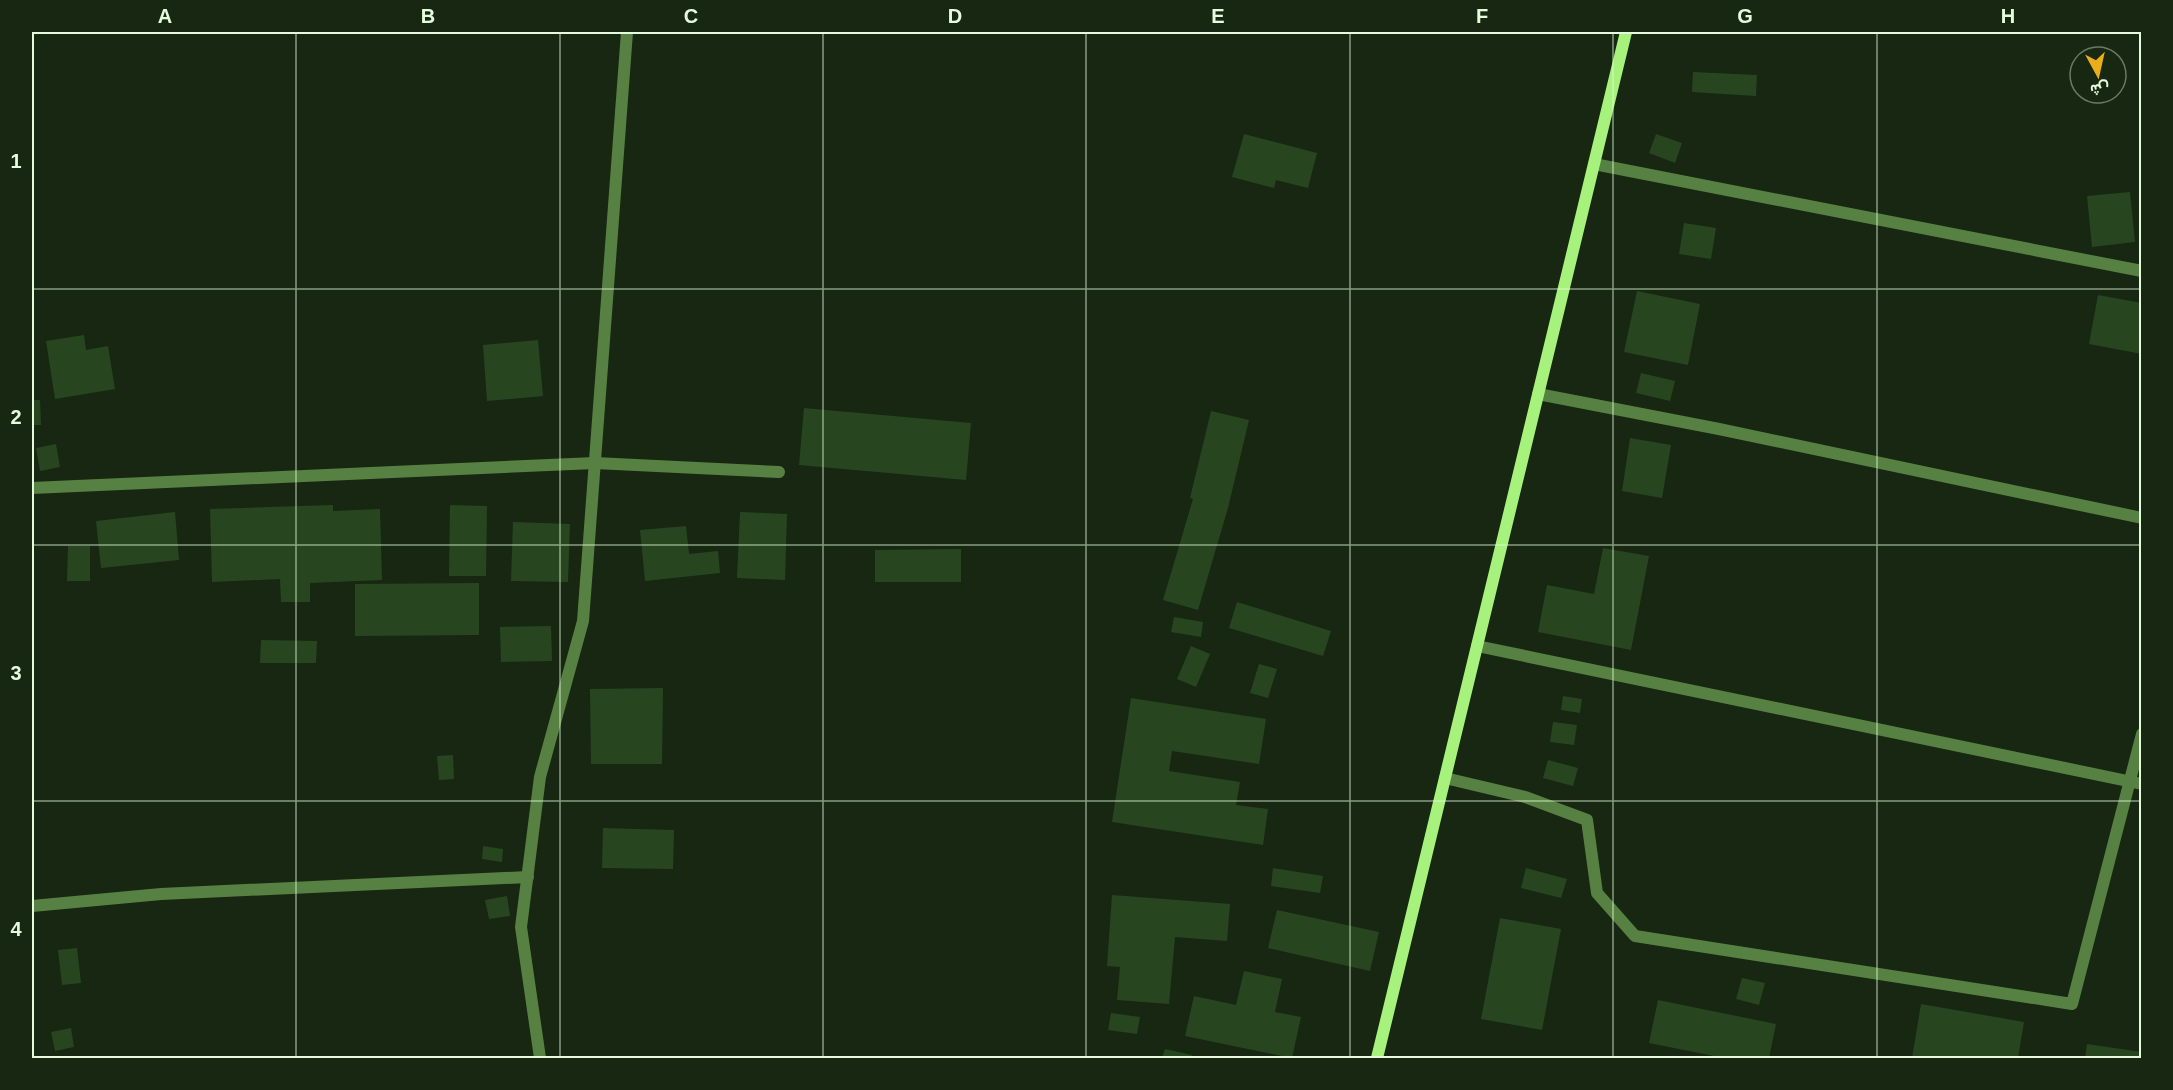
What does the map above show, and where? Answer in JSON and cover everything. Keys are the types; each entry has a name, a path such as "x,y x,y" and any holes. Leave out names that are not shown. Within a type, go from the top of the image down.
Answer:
{"main road":[{"path":"1377,1059 1626,32"}],"street":[{"path":"540,1059 521,927 540,777 583,621 627,32"},
{"path":"1594,164 2142,271"},
{"path":"1538,394 1719,429 2142,518"},
{"path":"32,488 595,463 779,472"},
{"path":"1477,646 2135,783"},
{"path":"1445,778 1525,797 1587,820 1597,893 1635,936 2072,1004 2135,783 2142,734"},
{"path":"32,906 161,894 528,877"}],"building":[{"path":"1693,72 1757,75 1756,96 1692,92"},
{"path":"1244,134 1317,153 1308,188 1276,180 1274,188 1232,177"},
{"path":"1656,134 1682,143 1675,163 1649,153"},
{"path":"2130,192 2135,242 2092,247 2087,196"},
{"path":"1684,223 1716,228 1711,259 1679,254"},
{"path":"1637,291 1700,304 1688,365 1624,352"},
{"path":"2098,295 2142,303 2142,354 2089,344"},
{"path":"84,335 86,350 108,346 115,389 55,399 46,341"},
{"path":"538,340 543,396 487,401 483,345"},
{"path":"1641,373 1675,381 1670,401 1636,393"},
{"path":"32,400 40,400 41,425 32,425"},
{"path":"804,408 971,423 966,480 799,465"},
{"path":"1211,411 1249,420 1228,508 1198,610 1163,600 1193,499 1190,498"},
{"path":"1630,438 1671,445 1662,498 1622,491"},
{"path":"56,444 60,467 40,471 36,448"},
{"path":"333,505 333,511 380,509 382,580 310,583 310,602 281,602 280,579 212,582 210,509"},
{"path":"450,505 487,506 486,576 449,576"},
{"path":"175,512 179,560 101,568 96,521"},
{"path":"740,512 787,514 785,580 737,578"},
{"path":"513,522 570,524 568,582 511,581"},
{"path":"686,526 689,554 718,551 720,573 645,581 640,530"},
{"path":"68,546 90,546 90,581 67,581"},
{"path":"1603,548 1649,556 1631,650 1538,632 1547,585 1594,594"},
{"path":"961,549 961,582 875,582 875,550"},
{"path":"479,583 479,635 355,636 355,584"},
{"path":"1237,602 1331,631 1323,656 1229,628"},
{"path":"1174,617 1203,622 1201,637 1171,632"},
{"path":"551,626 552,661 501,662 500,627"},
{"path":"261,640 317,641 316,663 260,663"},
{"path":"1191,646 1210,654 1196,687 1177,679"},
{"path":"1259,664 1277,669 1268,698 1250,693"},
{"path":"663,688 662,764 591,764 590,689"},
{"path":"1563,696 1582,699 1580,713 1561,710"},
{"path":"1131,698 1266,719 1259,764 1172,751 1169,771 1240,782 1236,805 1268,809 1263,845 1112,822"},
{"path":"1553,722 1577,725 1574,745 1550,742"},
{"path":"453,755 454,779 439,780 437,756"},
{"path":"1548,760 1578,768 1573,786 1543,778"},
{"path":"603,828 674,830 673,869 602,868"},
{"path":"483,846 503,849 502,862 482,859"},
{"path":"1273,868 1323,876 1320,893 1271,886"},
{"path":"1526,868 1567,879 1561,898 1521,888"},
{"path":"1112,895 1230,904 1227,941 1175,937 1169,1004 1117,1000 1120,967 1107,966"},
{"path":"507,896 510,916 489,919 485,900"},
{"path":"1277,910 1379,932 1370,971 1268,948"},
{"path":"1500,918 1561,929 1542,1030 1481,1019"},
{"path":"77,948 81,983 62,985 58,950"},
{"path":"1244,971 1282,979 1275,1012 1301,1017 1292,1058 1185,1036 1194,996 1236,1005"},
{"path":"1742,978 1765,983 1759,1005 1736,999"},
{"path":"1658,1000 1776,1024 1769,1058 1724,1058 1649,1043"},
{"path":"1921,1004 2024,1022 2018,1058 1912,1058"},
{"path":"1111,1013 1140,1017 1137,1034 1108,1030"},
{"path":"71,1028 74,1047 55,1051 51,1032"},
{"path":"2087,1044 2142,1052 2142,1058 2085,1058"},
{"path":"1165,1049 1192,1055 1191,1058 1162,1058"}]}
